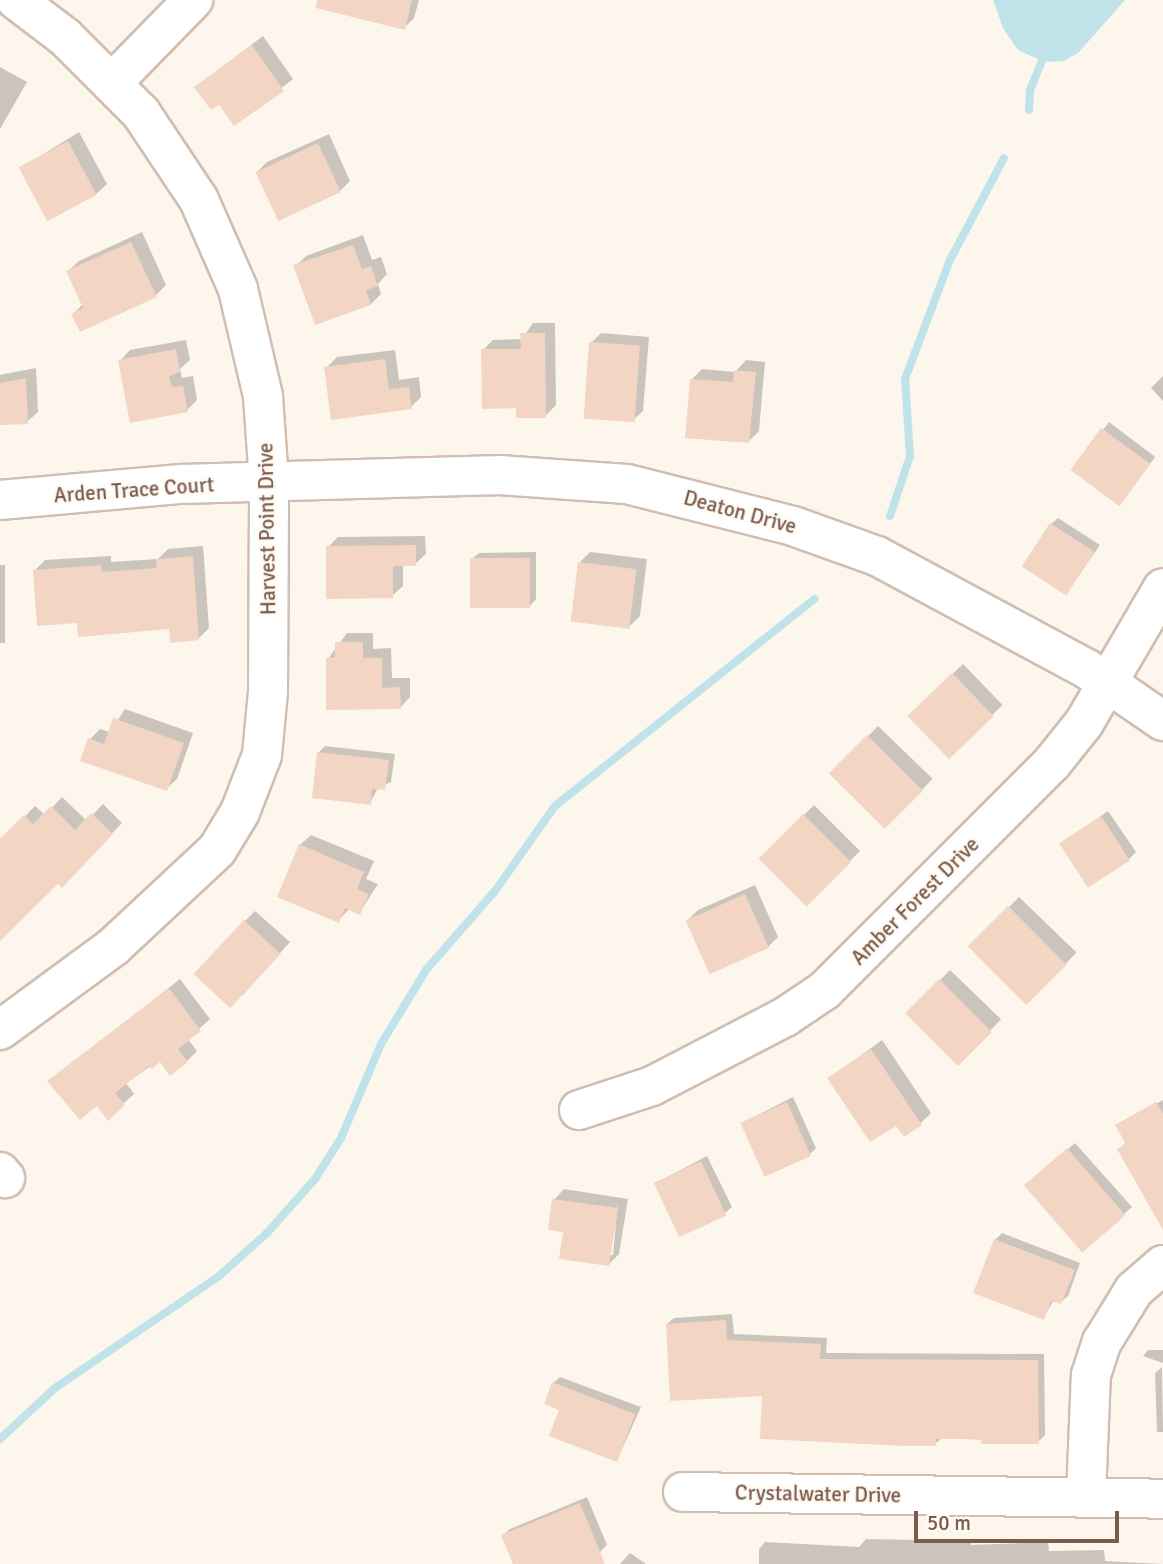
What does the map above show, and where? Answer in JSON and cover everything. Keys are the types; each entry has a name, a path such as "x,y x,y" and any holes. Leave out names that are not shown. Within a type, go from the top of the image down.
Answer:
{"street":[{"name":"Harvest Point Drive","path":"0,1030 113,947 194,877 217,850 240,812 262,755 268,692 269,482 264,396 238,289 184,175 114,82 16,0"},
{"path":"114,82 193,0"},
{"name":"Deaton Drive","path":"269,482 565,477 663,492 793,526 877,556 1109,681 1163,721"},
{"name":"Arden Trace Court","path":"0,500 181,484 269,482"},
{"name":"Amber Forest Drive","path":"579,1110 652,1086 785,1017 825,990 1052,762 1084,723 1163,588"},
{"path":"1086,1497 1094,1364 1102,1342 1134,1290 1163,1265"},
{"name":"Crystalwater Drive","path":"684,1492 1163,1499"}],"water":[{"path":"993,0 1125,0 1078,53 1064,61 1044,62 1018,50 1003,28"}],"building":[{"path":"317,0 412,0 405,30 316,8"},
{"path":"252,45 284,91 234,126 219,105 211,110 194,87"},
{"path":"68,141 97,195 47,221 19,167"},
{"path":"318,143 341,192 278,221 255,172"},
{"path":"131,242 157,297 80,332 71,314 83,308 66,271"},
{"path":"353,245 362,269 371,266 378,286 366,290 371,305 315,325 293,265"},
{"path":"520,333 545,333 546,418 516,418 516,408 482,409 481,349 521,349"},
{"path":"589,342 640,346 635,422 584,419"},
{"path":"176,349 180,372 169,376 172,387 183,386 188,412 130,423 118,360"},
{"path":"385,359 389,389 409,387 412,409 331,420 324,367"},
{"path":"734,370 756,372 749,443 685,438 690,379 733,382"},
{"path":"26,378 28,424 0,425 0,383"},
{"path":"1101,428 1150,464 1120,506 1070,470"},
{"path":"1050,523 1094,552 1066,595 1022,567"},
{"path":"416,545 416,566 393,566 393,598 326,599 326,546"},
{"path":"193,556 199,640 170,643 169,629 78,637 77,623 37,626 33,570 101,565 102,572 157,568 156,559"},
{"path":"470,558 530,558 530,608 470,608"},
{"path":"578,562 637,569 629,629 571,622"},
{"path":"335,642 363,642 363,658 382,658 382,688 400,687 401,709 326,710 326,658 335,657"},
{"path":"952,673 994,716 949,759 907,716"},
{"path":"113,718 184,743 167,791 80,761 88,738 104,744"},
{"path":"867,735 923,791 885,829 829,773"},
{"path":"317,752 389,760 385,790 372,789 371,805 312,798"},
{"path":"51,806 75,830 91,813 113,834 62,888 58,884 0,941 0,839 24,815 33,824"},
{"path":"803,814 851,862 807,907 758,859"},
{"path":"1101,816 1130,860 1088,888 1059,843"},
{"path":"299,844 364,872 357,889 369,894 360,915 345,908 339,923 277,897"},
{"path":"745,894 769,948 710,974 686,920"},
{"path":"1008,906 1067,965 1026,1005 968,946"},
{"path":"244,920 281,954 230,1008 194,974"},
{"path":"939,979 992,1032 958,1066 905,1013"},
{"path":"169,988 201,1031 178,1049 188,1062 170,1076 160,1062 152,1069 149,1066 115,1093 125,1105 108,1121 97,1106 80,1120 47,1081"},
{"path":"871,1049 922,1125 904,1137 896,1126 870,1142 827,1078"},
{"path":"787,1102 811,1156 764,1177 740,1123"},
{"path":"1156,1102 1163,1114 1163,1230 1117,1149 1126,1144 1115,1125"},
{"path":"1067,1148 1125,1215 1082,1253 1024,1185"},
{"path":"701,1161 726,1215 679,1237 654,1183"},
{"path":"552,1199 618,1208 609,1266 559,1259 563,1232 548,1230"},
{"path":"994,1239 1075,1270 1061,1304 1051,1301 1044,1320 973,1293"},
{"path":"726,1320 727,1340 821,1344 820,1359 1038,1360 1039,1444 981,1444 981,1439 936,1439 936,1446 906,1446 760,1439 762,1396 670,1401 666,1324"},
{"path":"552,1382 635,1414 617,1462 549,1436 559,1410 544,1404"},
{"path":"580,1503 605,1564 513,1564 501,1535"}],"waterway":[{"path":"1029,110 1030,90 1046,51"},
{"path":"890,516 910,456 905,379 950,260 1004,158"},
{"path":"0,1439 55,1388 218,1277 267,1233 315,1179 341,1138 381,1044 426,970 495,891 555,806 814,599"}]}
